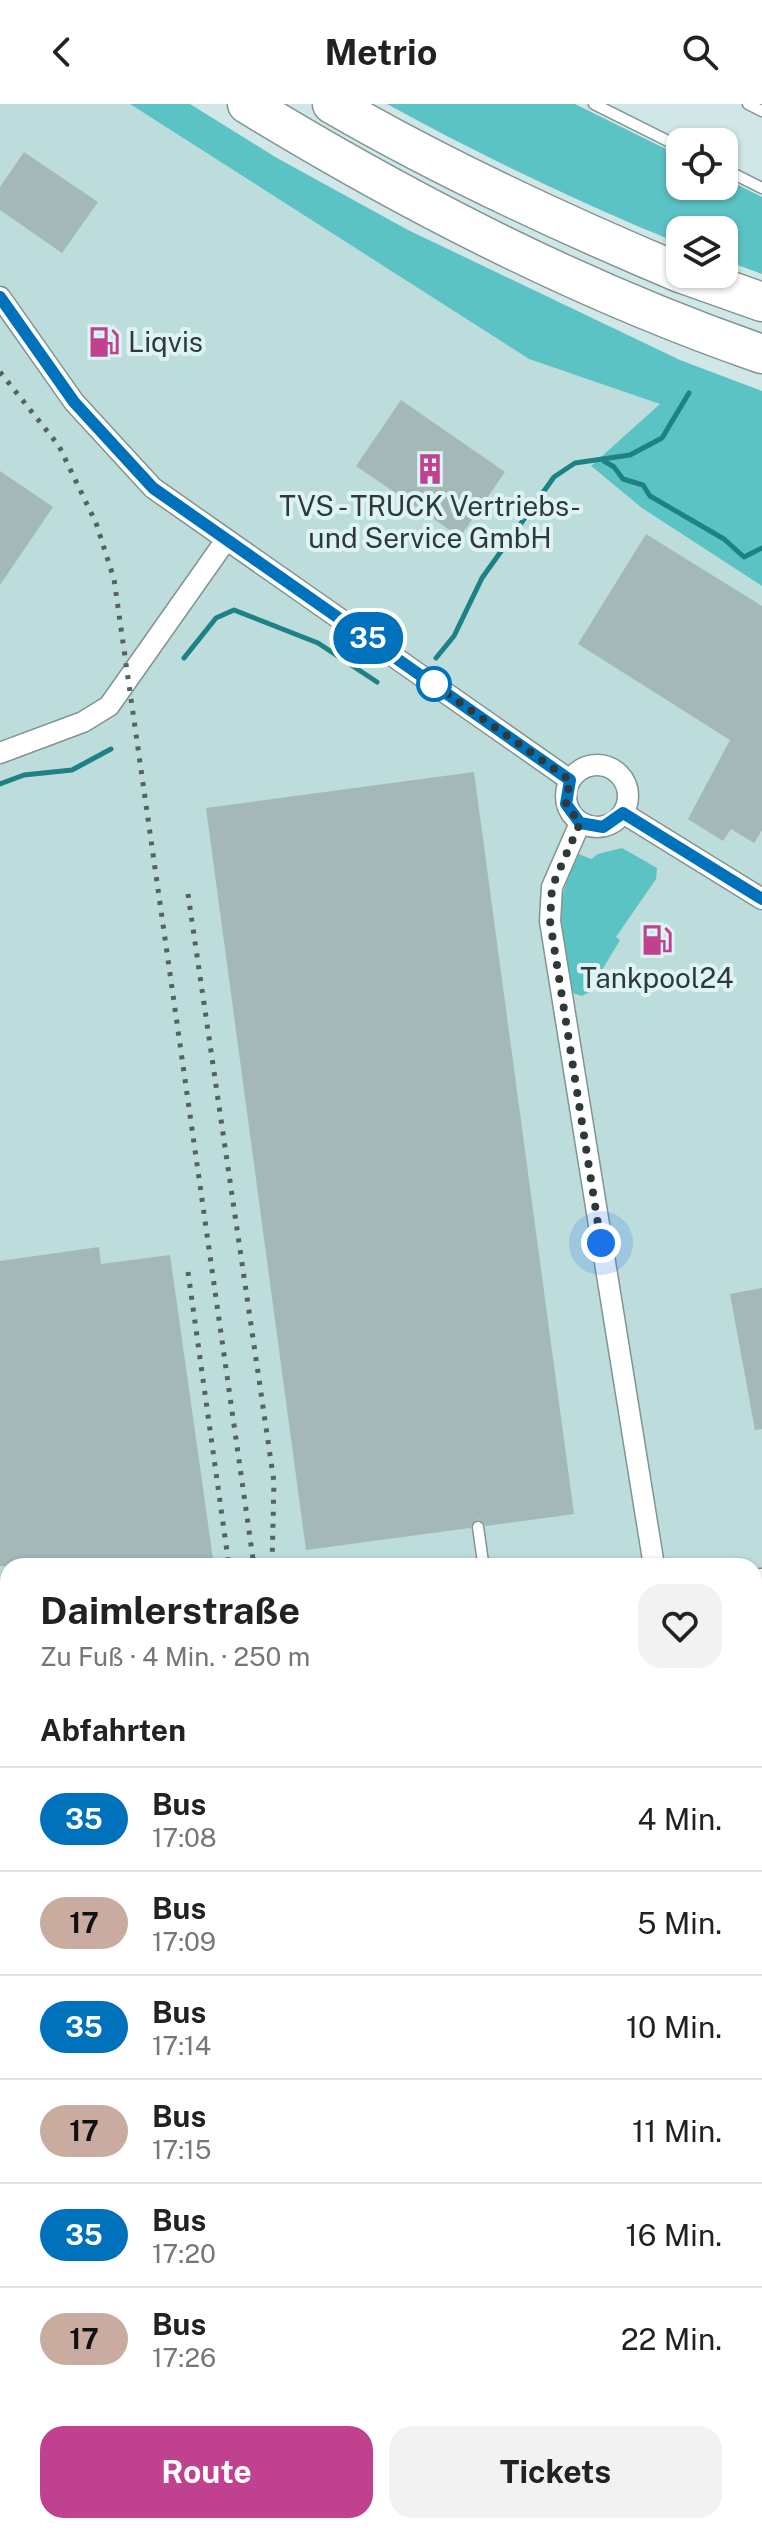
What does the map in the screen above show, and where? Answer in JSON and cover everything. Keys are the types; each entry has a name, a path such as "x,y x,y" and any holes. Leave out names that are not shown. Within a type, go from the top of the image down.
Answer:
{"highway":[{"path":"247,104 369,175 491,239 662,317 762,354"},
{"path":"332,104 430,159 587,234 666,268"},
{"path":"722,288 762,302"}],"street":[{"path":"0,297 74,402 112,447 153,488 570,780"},
{"path":"0,753 83,722 109,706 226,540"},
{"path":"594,765 613,770 626,785 627,804 623,813 603,827 580,823 566,804 570,780 585,767 594,765"},
{"path":"623,813 762,899"},
{"path":"580,823 552,887 550,921 653,1558"}],"lane":[{"path":"594,104 666,140"},
{"path":"748,104 762,111"},
{"path":"738,176 762,188"},
{"path":"478,1527 482,1558"}],"shaded area":[{"path":"0,104 130,104 529,359 661,404 591,467 642,508 762,586 762,1558 0,1558"},
{"path":"130,104 190,104 277,158 408,230 680,360 762,391 762,586 642,508 591,466 660,404 529,359"},
{"path":"387,104 575,104 666,149 666,200 738,200 738,185 762,197 762,274 738,265 738,216 666,216 666,238 458,142"},
{"path":"622,848 657,868 656,879 616,937 620,940 589,992 582,996 573,993 568,986 560,919 564,889 579,854 591,859"}],"building":[{"path":"24,152 98,202 62,253 0,210 0,187"},
{"name":"TVS - TRUCK Vertriebs- und Service GmbH","path":"401,400 505,472 460,537 356,466"},
{"path":"0,471 53,507 0,585"},
{"path":"646,534 762,606 762,830 754,843 731,829 723,841 688,819 730,740 578,644"},
{"path":"474,772 574,1514 486,1526 478,1519 470,1528 306,1550 206,808"},
{"path":"99,1247 101,1264 170,1255 213,1558 0,1558 0,1261"},
{"path":"762,1288 762,1429 755,1430 730,1294"}],"waterway":[{"path":"436,658 454,636 482,578 554,477 575,463 630,455 662,438 689,393"},
{"path":"604,461 614,467 623,479 643,485 650,496 724,539 744,557 762,548"},
{"path":"184,658 216,618 234,610 318,643 377,682"},
{"path":"0,784 24,775 72,770 111,749"}],"railway":[{"path":"0,372 59,446 96,523 114,579 253,1558"},
{"path":"188,894 274,1482 272,1558"},
{"path":"188,1272 228,1558"}],"bus line":[{"name":"35","path":"0,297 74,402 112,447 153,488 570,780 565,791 566,804 571,815 580,823 603,827 615,822 623,813 762,899"}],"place":[{"name":"Liqvis","path":"104,342"},
{"name":"TVS - TRUCK Vertriebs- und Service GmbH","path":"430,469"},
{"name":"Tankpool24","path":"657,940"}],"route":[{"path":"434,684 429,681 570,780 565,791 566,804 571,815 580,823 552,887 550,921 601,1243"}]}
